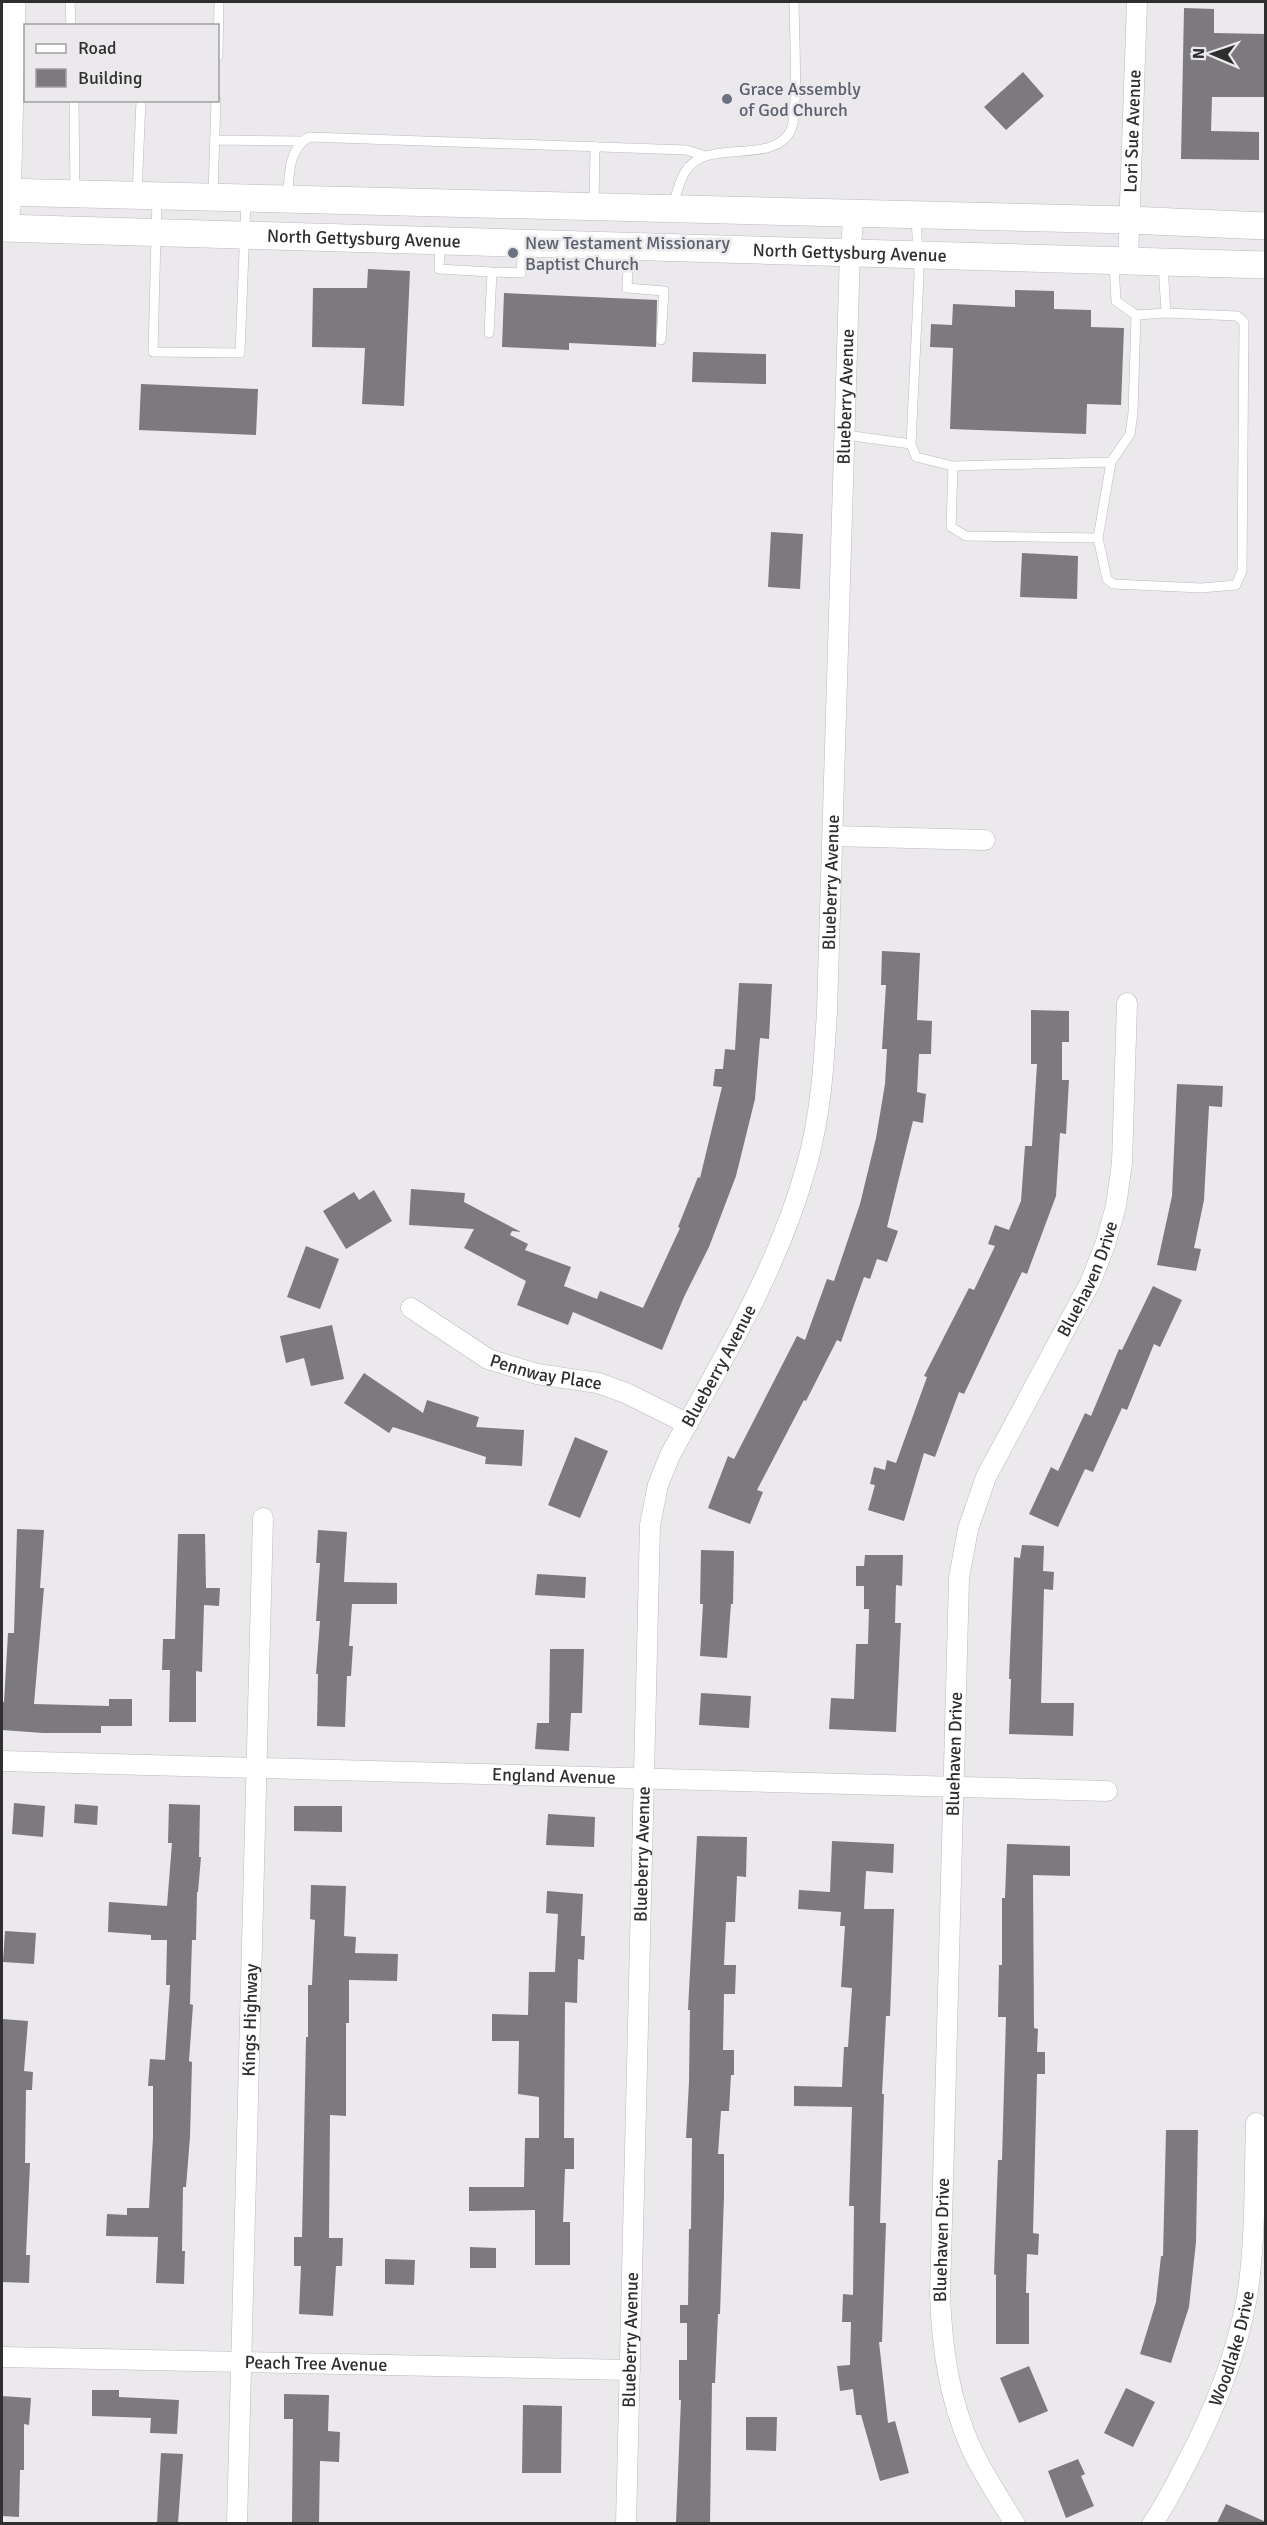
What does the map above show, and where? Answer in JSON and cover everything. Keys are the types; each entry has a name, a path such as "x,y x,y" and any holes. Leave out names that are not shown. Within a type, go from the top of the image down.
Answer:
{"main road":[{"path":"3,228 12,2"},
{"name":"North Gettysburg Avenue","path":"5,192 1129,220 1266,226"},
{"path":"211,234 213,198"},
{"path":"286,236 288,200"},
{"path":"592,245 594,207"},
{"path":"671,247 672,209"},
{"name":"North Gettysburg Avenue","path":"3,228 1266,265"}],"street":[{"name":"Lori Sue Avenue","path":"1121,260 1129,220 1137,2"},
{"name":"Blueberry Avenue","path":"626,2523 650,1525 658,1485 670,1455 770,1268 789,1220 807,1164 817,1120 823,1075 833,836 850,252 854,214"},
{"path":"833,836 984,840"},
{"name":"Bluehaven Drive","path":"1015,2523 972,2450 959,2418 949,2385 942,2335 940,2295 959,1578 968,1528 986,1477 1090,1282 1105,1245 1116,1206 1122,1163 1127,1003"},
{"name":"Pennway Place","path":"411,1308 488,1359 537,1374 598,1383 626,1393 688,1424"},
{"name":"Kings Highway","path":"237,2523 263,1518"},
{"name":"England Avenue","path":"2,1761 1107,1791"},
{"name":"Woodlake Drive","path":"1152,2523 1161,2511 1198,2443 1224,2385 1232,2361 1247,2297 1252,2248 1256,2123"},
{"name":"Peach Tree Avenue","path":"2,2357 630,2370"}],"lane":[{"path":"70,2 71,24"},
{"path":"219,2 219,24"},
{"path":"672,209 685,172 695,162 706,156 766,148 778,144 787,136 792,127 794,2"},
{"path":"74,102 75,195"},
{"path":"141,102 147,196 155,232 153,352 240,352 247,198"},
{"path":"213,198 216,102"},
{"path":"215,140 301,141 309,137 595,146 686,150 706,156"},
{"path":"288,200 291,161 301,141"},
{"path":"594,207 595,146"},
{"path":"916,215 920,254 911,444 916,457 954,466 1111,462"},
{"path":"440,241 439,269 521,273 523,243"},
{"path":"629,246 627,288 664,291 661,340"},
{"path":"1121,260 1116,301 1136,315 1166,313 1237,316 1245,322 1242,571 1236,585 1201,588 1113,584 1107,579 1098,538 1111,462 1130,434 1133,413 1136,315"},
{"path":"1163,261 1166,313"},
{"path":"489,333 492,272"},
{"path":"846,435 911,444"},
{"path":"954,466 951,527 966,536 1098,538"}],"building":[{"path":"1184,8 1214,9 1214,33 1266,34 1266,97 1212,97 1211,131 1259,132 1259,160 1181,159"},
{"path":"1023,72 1044,96 1006,130 984,107"},
{"path":"368,269 410,271 404,406 362,404 365,348 312,347 313,288 367,288"},
{"path":"1015,290 1054,291 1054,309 1091,310 1091,327 1124,328 1121,405 1087,404 1086,434 950,429 953,348 930,347 931,324 952,325 953,304 1015,307"},
{"path":"504,293 657,300 656,347 569,343 569,350 502,347"},
{"path":"693,352 766,354 766,384 692,382"},
{"path":"141,384 258,389 256,435 139,430"},
{"path":"771,532 803,534 800,589 768,587"},
{"path":"1022,553 1078,556 1077,599 1020,597"},
{"path":"882,951 920,953 917,1020 932,1021 931,1054 919,1054 917,1092 926,1094 923,1123 913,1121 887,1227 898,1231 887,1262 877,1259 870,1279 864,1277 841,1342 837,1340 757,1490 763,1492 750,1524 708,1508 728,1456 734,1459 797,1336 805,1340 827,1279 834,1281 860,1204 876,1138 885,1084 887,1049 882,1049 886,985 881,985"},
{"path":"739,983 772,984 769,1039 760,1038 755,1099 736,1176 709,1247 684,1297 662,1350 573,1312 568,1325 517,1305 526,1281 464,1248 474,1229 409,1225 411,1189 465,1193 464,1202 521,1232 512,1231 510,1235 528,1244 525,1250 571,1267 564,1286 597,1299 600,1291 643,1308 680,1228 678,1227 698,1177 700,1178 722,1087 713,1086 715,1069 723,1069 725,1049 735,1050"},
{"path":"1031,1010 1069,1011 1069,1042 1062,1042 1062,1080 1069,1080 1066,1134 1060,1133 1056,1196 1027,1274 1022,1272 964,1394 959,1392 935,1457 924,1453 904,1521 868,1510 875,1485 870,1484 874,1467 885,1470 887,1460 896,1463 927,1377 924,1376 969,1288 974,1290 995,1246 988,1244 995,1225 1009,1230 1021,1201 1025,1146 1032,1146 1037,1064 1031,1064"},
{"path":"1177,1084 1223,1086 1222,1107 1209,1106 1204,1200 1194,1248 1201,1249 1196,1271 1157,1265 1172,1196"},
{"path":"374,1190 392,1221 346,1249 323,1211 354,1192 359,1200"},
{"path":"306,1246 339,1259 320,1309 287,1297"},
{"path":"1153,1286 1182,1300 1160,1347 1154,1344 1127,1410 1122,1408 1093,1472 1085,1469 1058,1527 1029,1514 1051,1467 1058,1471 1085,1413 1091,1416 1119,1349 1122,1350"},
{"path":"332,1325 344,1379 311,1386 304,1358 286,1363 280,1336"},
{"path":"364,1373 423,1413 427,1400 479,1417 476,1427 524,1430 522,1466 485,1464 486,1457 393,1427 389,1433 344,1403"},
{"path":"575,1437 608,1451 580,1518 548,1505"},
{"path":"17,1529 44,1530 40,1588 44,1588 34,1704 109,1706 109,1699 132,1699 132,1726 101,1726 101,1733 2,1730 8,1633 14,1633"},
{"path":"318,1530 347,1532 344,1582 397,1583 397,1604 352,1604 349,1646 353,1646 351,1676 347,1676 345,1727 317,1726 318,1674 316,1674 320,1621 316,1621 320,1563 316,1563"},
{"path":"178,1534 205,1534 206,1588 220,1588 219,1606 204,1605 202,1672 196,1671 196,1722 169,1722 170,1670 162,1670 163,1639 175,1639"},
{"path":"1022,1545 1044,1546 1043,1571 1054,1572 1053,1590 1044,1589 1041,1703 1074,1703 1073,1736 1009,1734 1014,1557 1020,1558"},
{"path":"701,1550 734,1551 733,1604 731,1604 727,1658 700,1656 703,1604 700,1604"},
{"path":"865,1555 903,1555 902,1586 896,1585 895,1623 901,1623 896,1732 829,1729 831,1698 854,1699 856,1644 868,1644 869,1609 864,1609 864,1586 856,1586 856,1566 864,1566"},
{"path":"537,1574 586,1577 585,1598 535,1595"},
{"path":"550,1649 584,1649 582,1713 571,1713 569,1751 535,1749 537,1723 549,1723"},
{"path":"701,1693 751,1696 749,1728 699,1725"},
{"path":"14,1803 45,1806 43,1837 12,1834"},
{"path":"75,1804 98,1806 97,1825 74,1823"},
{"path":"169,1804 200,1805 199,1857 201,1857 197,1892 196,1940 192,1940 190,2004 193,2005 189,2061 192,2062 190,2137 186,2187 183,2187 184,2284 156,2283 158,2237 106,2236 107,2214 127,2215 127,2208 149,2208 153,2137 153,2086 148,2086 150,2059 165,2060 170,1985 166,1985 167,1940 151,1940 151,1935 108,1932 109,1902 167,1906 172,1843 168,1843"},
{"path":"294,1806 342,1806 342,1832 294,1831"},
{"path":"548,1814 595,1817 594,1847 546,1845"},
{"path":"697,1836 747,1837 746,1877 737,1876 735,1922 726,1922 724,1965 736,1965 735,1994 724,1994 723,2050 734,2050 734,2075 731,2075 729,2111 721,2111 718,2154 724,2154 724,2196 720,2314 718,2314 715,2383 712,2383 710,2523 676,2523 681,2400 679,2400 679,2360 687,2360 687,2323 680,2323 680,2305 688,2305 689,2229 691,2229 692,2138 686,2138 689,2082 690,2010 688,2010"},
{"path":"832,1841 894,1844 893,1873 866,1871 864,1909 894,1909 890,2016 886,2016 882,2094 884,2094 880,2223 886,2223 882,2342 879,2342 888,2423 895,2421 909,2473 880,2481 861,2415 856,2415 853,2389 840,2391 837,2366 850,2365 851,2322 842,2322 843,2294 853,2295 854,2206 849,2206 852,2107 794,2106 794,2086 842,2087 844,2047 848,2047 852,1988 841,1987 845,1926 840,1926 841,1912 798,1909 799,1890 830,1892"},
{"path":"1007,1844 1070,1846 1070,1876 1033,1875 1034,2028 1038,2029 1037,2052 1045,2052 1045,2074 1037,2074 1033,2233 1039,2234 1038,2255 1027,2254 1026,2293 1029,2293 1029,2344 996,2344 996,2275 994,2274 998,2160 1002,2160 1006,2017 998,2017 999,1965 1002,1965 1002,1898 1005,1898"},
{"path":"311,1885 346,1886 344,1936 356,1937 355,1953 398,1954 397,1981 349,1980 349,2023 346,2023 346,2116 330,2115 329,2238 343,2238 342,2266 336,2266 333,2316 299,2314 301,2266 294,2266 294,2237 302,2237 308,1985 312,1985 315,1920 310,1919"},
{"path":"547,1891 583,1894 581,1936 585,1936 584,1960 578,1959 577,2003 565,2002 564,2138 574,2138 574,2169 565,2169 563,2222 570,2222 570,2265 535,2265 535,2210 469,2211 469,2187 524,2187 525,2138 539,2138 539,2097 518,2094 519,2041 492,2041 492,2014 528,2015 529,1972 555,1972 558,1914 546,1913"},
{"path":"5,1931 36,1933 34,1964 3,1962"},
{"path":"3,2019 28,2021 24,2071 33,2072 32,2090 26,2090 25,2163 30,2163 26,2255 30,2255 29,2283 2,2282"},
{"path":"1166,2130 1198,2130 1196,2242 1189,2307 1171,2363 1140,2354 1156,2302 1161,2256 1163,2256"},
{"path":"470,2247 496,2248 496,2268 470,2268"},
{"path":"385,2259 415,2260 414,2285 385,2284"},
{"path":"1029,2366 1048,2411 1019,2423 1000,2378"},
{"path":"1126,2388 1155,2402 1133,2447 1104,2433"},
{"path":"92,2390 119,2390 119,2397 179,2400 177,2434 150,2433 151,2418 92,2416"},
{"path":"284,2394 329,2395 328,2431 340,2432 339,2462 320,2461 319,2523 292,2523 293,2419 284,2419"},
{"path":"2,2396 31,2398 29,2425 24,2424 24,2470 20,2470 19,2517 2,2516"},
{"path":"523,2405 562,2406 561,2473 522,2473"},
{"path":"746,2417 777,2417 776,2451 746,2450"},
{"path":"161,2453 183,2454 178,2523 157,2523"},
{"path":"1078,2459 1085,2474 1081,2476 1094,2506 1066,2518 1048,2471"},
{"path":"1226,2504 1266,2522 1266,2523 1217,2523"}],"place":[{"name":"Grace Assembly of God Church","path":"727,99"},
{"name":"New Testament Missionary Baptist Church","path":"513,253"}]}
